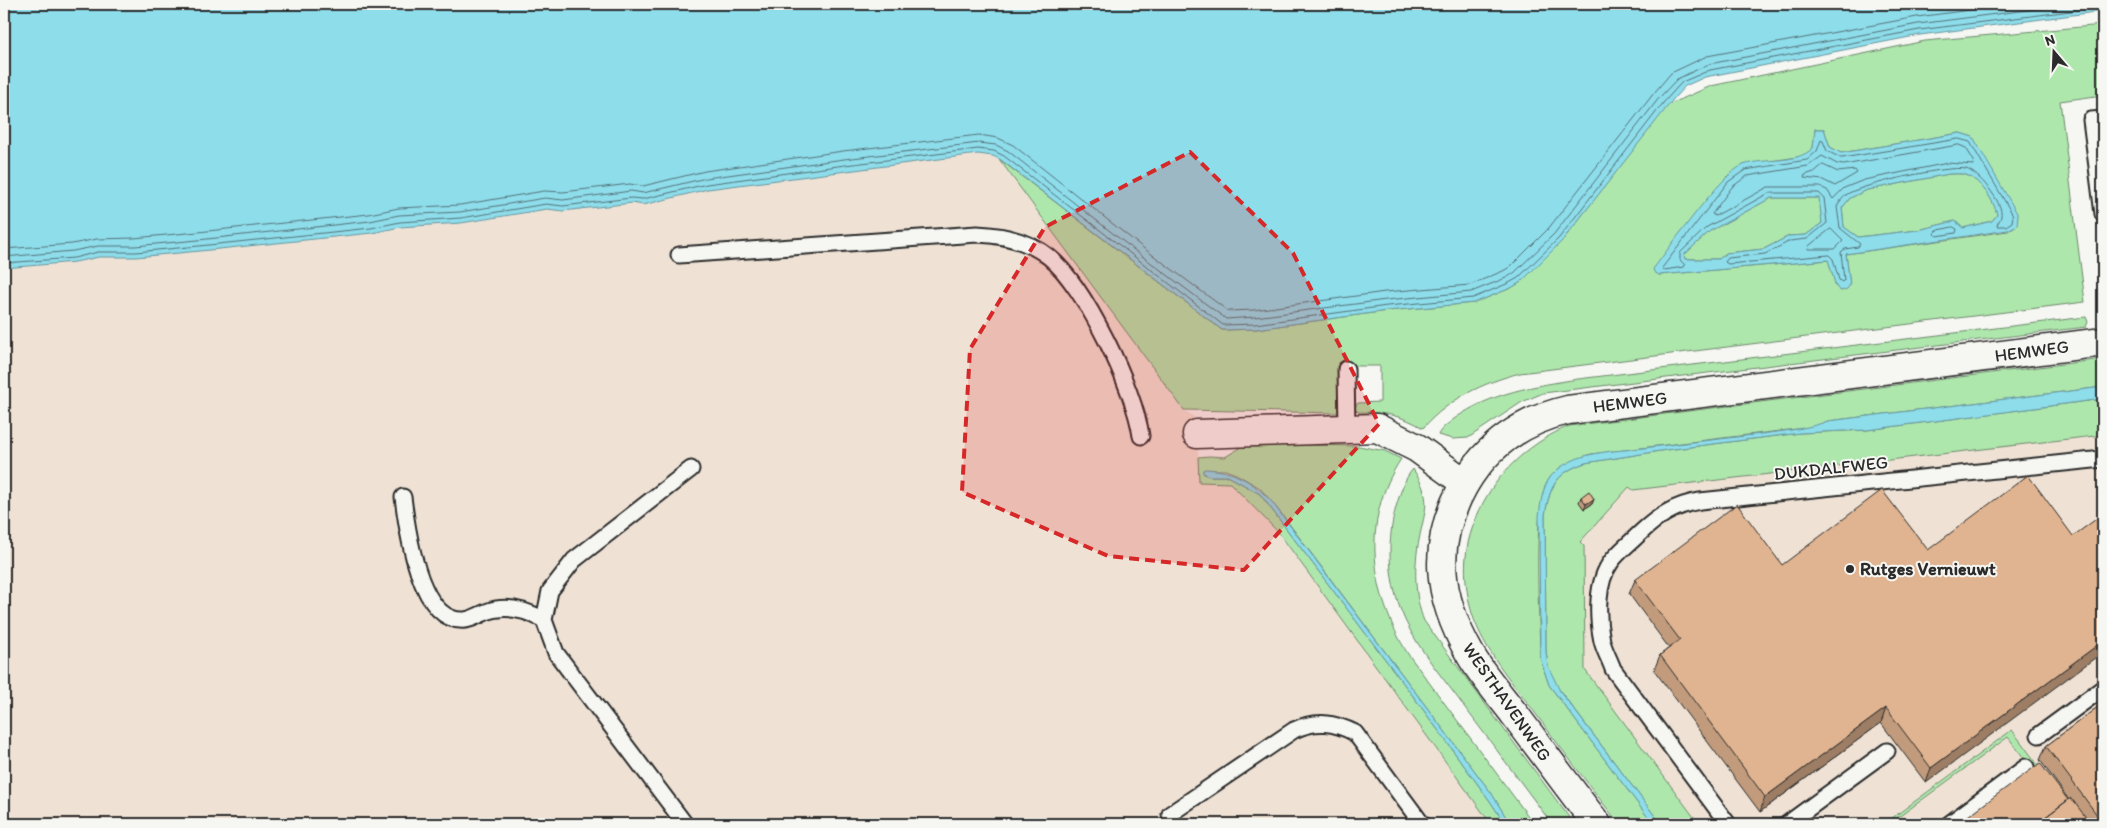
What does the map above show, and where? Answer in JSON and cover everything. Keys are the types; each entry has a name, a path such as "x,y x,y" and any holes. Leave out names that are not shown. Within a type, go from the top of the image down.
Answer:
{"street":[{"name":"HEMWEG","path":"1465,483 1482,459 1515,430 1540,418 1568,410 2103,342"},
{"path":"1197,434 1377,428 1417,448 1465,483"},
{"name":"WESTHAVENWEG","path":"1465,483 1454,503 1446,524 1442,548 1441,571 1444,594 1450,616 1470,655 1596,824"}],"lane":[{"path":"2103,119 2091,120 2103,214"},
{"path":"679,255 977,234 996,234 1033,246 1063,270 1093,315 1121,371 1139,421 1141,436"},
{"path":"1346,369 1347,429"},
{"name":"DUKDALFWEG","path":"1728,824 1614,669 1602,641 1599,604 1601,588 1610,562 1658,516 1687,503 2103,459"},
{"path":"685,824 556,653 544,620 550,591 574,560 691,469"},
{"path":"403,497 407,535 416,569 426,590 445,616 463,620 473,619 488,611 504,608 532,613 544,620"},
{"path":"2039,735 2103,688"},
{"path":"1170,814 1294,730 1305,725 1327,722 1342,726 1355,733 1422,824"},
{"path":"1787,824 1887,750"},
{"path":"1949,824 2026,767"}],"highlighted area":[{"path":"1190,152 1293,253 1379,424 1244,570 1108,556 962,492 970,349 1045,227"}],"shaded area":[{"path":"978,154 993,156 1001,160 1131,262 1184,410 1197,419 1199,482 1230,483 1279,533 1491,824 4,824 4,268 75,262 99,257 136,257 372,233 400,227 483,220 547,209 563,211 632,203 643,205 708,189"},
{"path":"2103,359 2103,824 1619,824 1502,669 1479,629 1471,608 1465,562 1468,539 1477,516 1489,492 1511,465 1537,443 1561,429 1569,426"}],"green space":[{"path":"2103,25 2103,95 2060,101 2085,302 1520,373 1467,393 1455,400 1423,428 1400,417 1358,412 1354,408 1358,403 1380,402 1380,366 1338,366 1338,413 1184,410 999,159 1222,330 1256,329 1387,311 1474,303 1521,282 1562,241 1668,105 1711,86 1925,41","holes":["1815,129 1824,129 1830,147 1841,153 1960,133 1973,137 2017,225 2008,231 1846,254 1850,285 1841,291 1836,287 1829,260 1659,275 1743,165 1805,156 1813,148"]},
{"path":"1949,174 1966,175 1981,186 1990,197 1996,209 1997,215 1992,221 1963,228 1955,221 1918,230 1858,237 1844,227 1842,208 1850,198 1867,190"},
{"path":"1771,198 1820,198 1822,223 1806,235 1789,236 1764,249 1726,253 1719,259 1685,259 1684,255 1710,231"},
{"path":"2086,317 2088,322 2086,327 1543,393 1522,402 1468,438 1453,439 1438,435 1454,419 1483,402 1498,396 1545,384"},
{"path":"2103,359 2103,387 1828,421 1813,427 1591,454 1568,463 1553,474 1543,493 1538,538 1540,658 1549,685 1653,824 1619,824 1503,671 1487,646 1474,620 1467,592 1465,565 1472,529 1483,503 1499,479 1519,457 1543,440 1569,426"},
{"path":"2103,399 2103,435 1633,490 1629,487 1580,542 1584,546 1585,670 1699,824 1661,824 1555,684 1548,666 1546,652 1545,515 1552,488 1567,471 1585,463 1666,450 1800,433 1867,430"},
{"path":"1247,444 1359,446 1385,451 1401,459 1388,482 1375,532 1375,557 1386,607 1395,631 1408,654 1534,824 1510,824 1492,794 1284,517 1260,488 1225,470 1203,470 1204,474 1209,476 1228,476 1260,494 1416,700 1505,824 1491,824 1279,533 1230,483 1199,482 1198,457 1225,457"},
{"path":"1413,469 1423,489 1426,504 1417,550 1416,570 1418,601 1424,621 1574,824 1552,824 1433,665 1405,620 1393,584 1390,545 1396,507 1405,482"},
{"path":"2012,730 2082,824 2036,774 2008,737 1889,824 1884,824"}],"water":[{"path":"4,4 2103,4 2103,11 1920,35 1705,77 1685,86 1562,241 1521,282 1511,288 1474,303 1387,311 1256,329 1222,330 1001,160 993,156 978,154 708,189 643,205 632,203 563,211 547,209 461,223 400,227 372,233 136,257 99,257 75,262 4,268"},
{"path":"1815,129 1824,129 1830,147 1841,153 1960,133 1973,137 2018,215 2017,225 2008,230 1846,254 1850,285 1847,289 1841,291 1836,287 1828,260 1659,275 1654,272 1653,269 1696,212 1734,171 1743,165 1752,163 1798,157 1813,148","holes":["1949,174 1966,175 1981,186 1990,197 1996,209 1997,215 1992,221 1963,228 1955,221 1918,230 1858,237 1844,227 1842,208 1850,198 1867,190","1771,198 1819,198 1822,223 1806,235 1789,236 1764,249 1726,253 1719,259 1685,259 1684,255 1710,231"]},
{"path":"2103,387 2103,399 1867,430 1800,433 1666,450 1585,463 1567,471 1552,488 1545,515 1546,652 1548,666 1560,691 1661,824 1653,824 1549,685 1540,658 1539,516 1542,497 1548,480 1565,464 1598,453 1778,432 1804,428 1828,421"},
{"path":"1205,469 1225,472 1242,478 1257,488 1272,502 1492,794 1510,824 1505,824 1416,700 1260,494 1228,476 1209,476 1203,473"}],"building":[{"path":"2028,475 2073,536 2103,514 2103,641 1931,768 1886,708 1765,797 1660,655 1680,640 1635,580 1737,504 1782,565 1882,490 1928,550"},
{"path":"1589,491 1594,499 1586,504 1581,497"},
{"path":"2103,703 2103,823 2046,746"},
{"path":"2040,763 2068,800 2036,824 1957,824"},
{"path":"2071,798 2091,824 2036,824"}],"place":[{"name":"Rutges Vernieuwt","path":"1850,569"}]}
